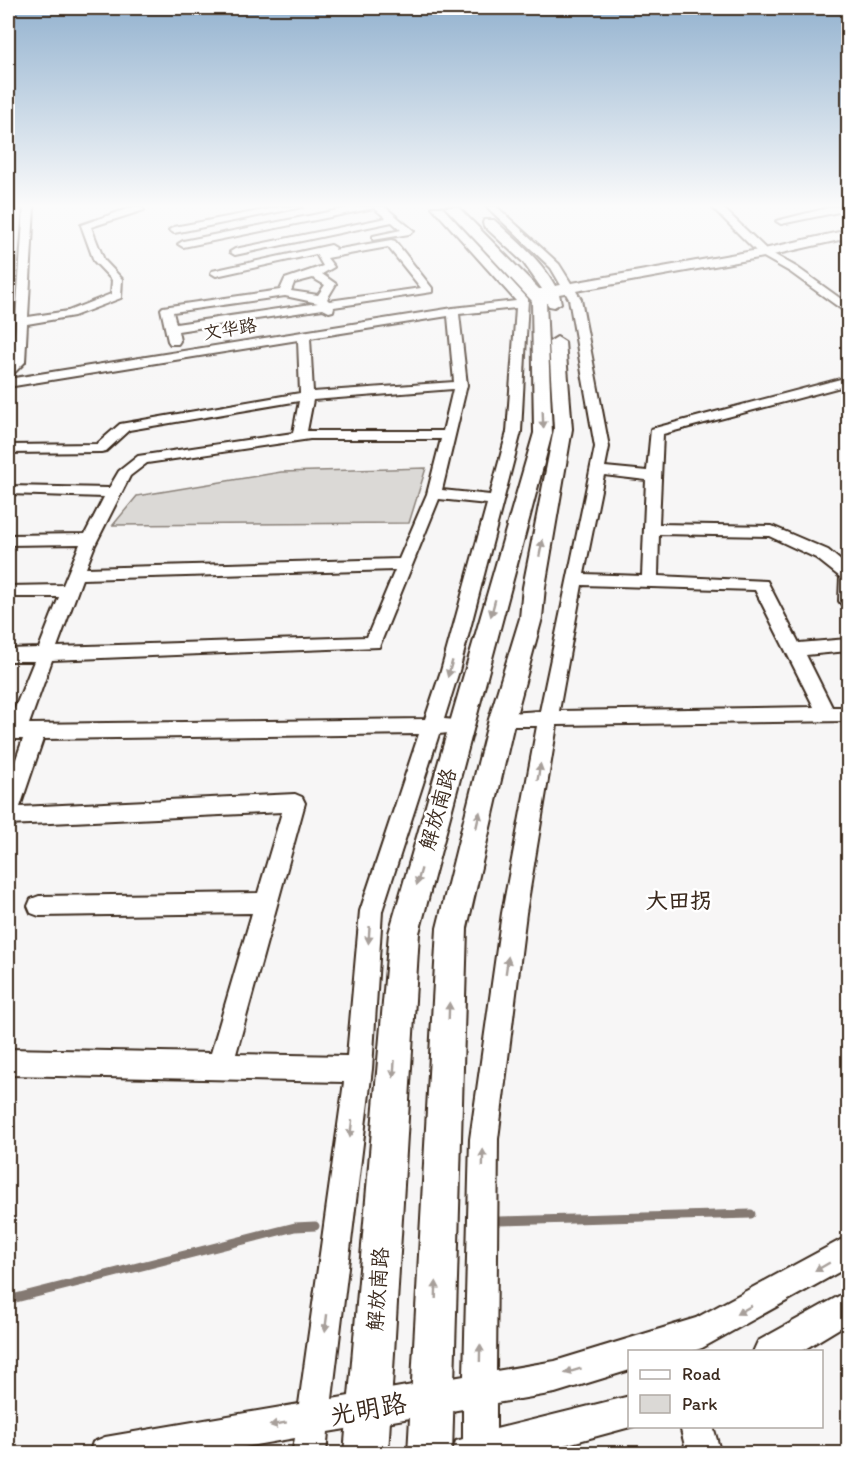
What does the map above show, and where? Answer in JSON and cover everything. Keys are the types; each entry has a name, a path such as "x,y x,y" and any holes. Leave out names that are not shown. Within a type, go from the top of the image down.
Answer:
{"main road":[{"path":"522,275 545,297"},
{"name":"解放南路","path":"430,1454 452,928 502,719 531,618 534,587 563,429 545,297 539,275"},
{"name":"文华路","path":"545,297 661,275"},
{"name":"解放南路","path":"366,1454 404,933 543,433 545,297"}],"street":[{"path":"8,372 19,362 24,275"},
{"path":"21,322 70,314 117,296 117,279 113,275"},
{"path":"285,293 289,281 310,275"},
{"path":"316,275 331,284 324,303"},
{"path":"172,328 324,303 428,290 416,275"},
{"path":"519,275 545,297 602,447 575,579 514,913 484,1139 480,1389 475,1452 628,1413"},
{"path":"309,1454 359,1069 371,911 450,672 514,432 552,275"},
{"path":"798,275 849,309"},
{"path":"177,355 167,309 220,296 285,293 324,303 341,329"},
{"name":"文华路","path":"8,383 545,297"},
{"path":"8,655 45,656 373,643 434,495 449,435 461,385 453,312"},
{"path":"299,436 307,396 304,335"},
{"path":"650,581 656,432 849,381"},
{"path":"94,448 90,438 114,436 125,427 307,396 461,385"},
{"path":"8,810 20,732 45,656 90,539 124,474 143,459 299,436 449,435"},
{"path":"8,449 94,448 135,465"},
{"path":"597,470 653,476"},
{"path":"8,489 114,493"},
{"path":"434,495 496,500"},
{"path":"651,529 771,531 822,554 848,574 849,601"},
{"path":"8,540 90,539"},
{"path":"76,574 406,564"},
{"path":"575,579 761,585 827,715"},
{"path":"8,591 69,591"},
{"path":"794,650 849,645"},
{"path":"502,719 849,714"},
{"path":"20,732 461,726"},
{"path":"8,816 295,803 220,1066"},
{"path":"39,906 267,903"},
{"path":"8,1062 359,1069"},
{"path":"652,1350 671,1347 702,1332 849,1251"},
{"path":"773,1350 839,1312"},
{"name":"光明路","path":"105,1454 555,1377 628,1355"},
{"path":"697,1428 704,1454"}],"green space":[{"path":"426,468 409,523 113,525 137,496 281,472"}],"waterway":[{"path":"499,1221 751,1214"},
{"path":"8,1300 295,1227 315,1226"}],"district":[{"name":"大田拐","path":"679,900"}]}
